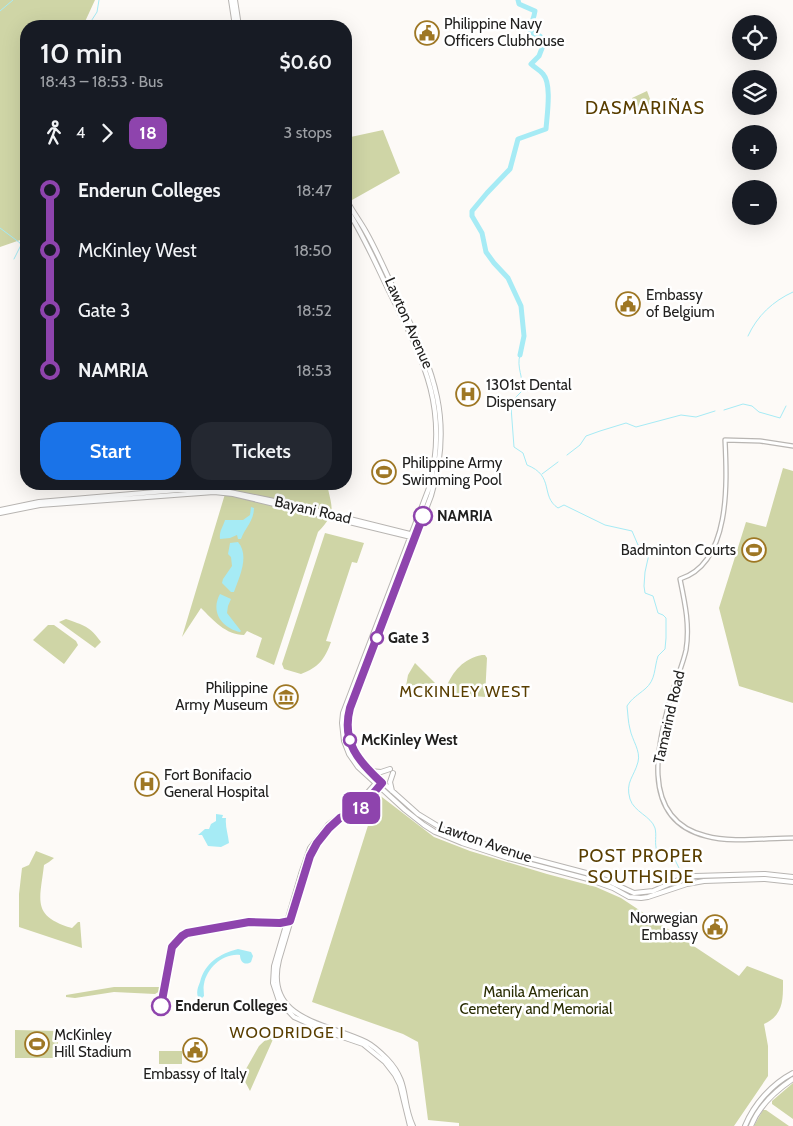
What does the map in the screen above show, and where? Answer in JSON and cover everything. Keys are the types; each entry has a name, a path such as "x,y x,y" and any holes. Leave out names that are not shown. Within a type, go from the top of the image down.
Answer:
{"main road":[{"path":"231,0 234,20"},
{"path":"235,0 238,20"},
{"name":"Lawton Avenue","path":"352,209 366,231 427,358 438,397 441,434 440,455 433,488 413,536 348,714 348,731 357,758 379,783 420,822 445,836 484,851 604,884 629,897 654,896 686,884 704,881 765,879 793,882"},
{"name":"Lawton Avenue","path":"352,218 423,360 434,396 436,419 436,454 413,536 407,545 343,716 343,734 350,754 358,767 418,814 446,831 488,846 590,874 631,892 648,892 695,876 765,874 792,876"},
{"name":"Bayani Road","path":"0,512 40,502 180,490"},
{"name":"Bayani Road","path":"220,490 236,492 413,536"},
{"path":"407,545 406,539 401,532 414,527"},
{"path":"368,770 379,772 392,771 390,784 396,796"},
{"path":"379,783 360,809 343,816 332,824 313,849 279,960 277,983 285,1002 297,1014 364,1041 390,1062 401,1079 412,1126"},
{"path":"745,1126 752,1112 767,1093 793,1073"},
{"path":"751,1126 756,1115 771,1097 793,1079"}],"street":[{"name":"Tamarind Road","path":"793,446 760,441 725,440 726,491 719,532 711,552 704,563 691,575 680,579 686,607 688,634 685,652 671,695 658,761 657,781 665,804 686,828 706,836 725,839 793,838"}],"green space":[{"path":"0,0 95,0 86,20 20,20 20,240 0,247"},
{"path":"647,91 653,107 638,114 632,98"},
{"path":"383,130 400,173 352,200 352,137"},
{"path":"783,468 793,471 793,703 739,686 719,608 746,522 766,527"},
{"path":"226,490 328,490 332,510 331,515 318,532 274,665 256,657 262,638 247,631 244,635 226,630 201,608 182,637"},
{"path":"325,533 364,543 357,563 352,562 326,641 331,642 326,653 316,666 301,674 284,669 282,664"},
{"path":"66,619 86,627 101,642 95,648 59,622"},
{"path":"48,625 54,625 76,641 78,645 64,664 33,640"},
{"path":"485,655 487,658 485,697 449,694 450,690 446,688 455,671 469,659"},
{"path":"415,663 435,683 406,686 408,675"},
{"name":"Manila American Cemetery and Memorial","path":"378,794 434,837 470,851 596,887 621,898 739,976 747,966 783,980 782,1000 779,1011 771,1020 764,1024 768,1046 768,1076 734,1126 459,1126 459,1123 428,1120 418,1042 403,1034 312,1002"},
{"path":"36,851 54,858 44,865 40,897 44,912 50,918 72,928 80,922 82,948 19,927 19,894 22,868 29,865"},
{"path":"114,987 161,987 160,991 155,994 114,992 75,998 66,997 66,995"},
{"path":"278,1028 250,1091 242,1076 259,1046"},
{"name":"McKinley Hill Stadium","path":"15,1030 58,1031 58,1058 15,1058"},
{"path":"159,1051 182,1051 182,1064 159,1064"},
{"path":"793,1083 793,1119 772,1104 772,1101"},
{"path":"763,1110 766,1110 789,1126 754,1126"}],"water":[{"path":"251,507 254,508 253,517 241,539 238,539 237,535 220,539 225,520 243,520 250,515"},
{"path":"238,542 243,554 243,560 241,574 234,592 231,592 222,583 232,566 231,557 228,554 230,543"},
{"path":"220,594 231,599 227,613 240,632 223,623 217,613 216,607"},
{"path":"216,814 223,815 222,818 226,818 229,843 221,847 208,846 202,835 198,835 205,829 209,829 211,824 216,821"},
{"path":"238,949 251,952 253,956 251,962 243,963 240,955 228,956 222,959 208,972 204,986 204,996 202,998 198,997 197,991 202,975 209,965 219,957"}],"waterway":[{"path":"0,11 13,0"},
{"path":"92,20 97,12 99,0"},
{"path":"518,0 519,4 535,11 530,30 540,36 544,43 539,56 531,64 546,79 548,100 546,129 518,139 510,169 472,211 472,216 482,233 486,252 508,278 521,306 524,336 520,355"},
{"path":"0,228 20,243"},
{"path":"14,259 20,247"},
{"path":"748,336 766,310 793,292"},
{"path":"520,355 522,391 512,401 511,407 514,447 523,453 527,465 541,475 550,498 558,508 564,505 605,525 632,531 638,545 649,554 645,572 645,593 653,596 658,613 666,618 666,638 665,649 658,656 651,682 627,706 629,726 639,758 629,784 629,793 632,803 650,820 655,828 657,851 673,856 679,868"},
{"path":"724,410 743,404 752,406 759,412 780,418 786,406"},
{"path":"567,455 580,445 586,436 626,423 636,427 681,415 696,417 715,411"},
{"path":"542,474 558,462"}],"bus line":[{"name":"18","path":"161,1006 171,951 176,941 187,933 249,922 285,923 290,921 314,846 335,822 343,816 359,810 382,783 362,764 352,748 347,728 347,719 423,516"}],"place":[{"name":"Philippine Navy Officers Clubhouse","path":"427,33"},
{"name":"Embassy of Belgium","path":"628,304"},
{"name":"1301st Dental Dispensary","path":"468,394"},
{"name":"Philippine Army Swimming Pool","path":"384,472"},
{"name":"NAMRIA","path":"423,516"},
{"name":"Badminton Courts","path":"754,550"},
{"name":"Gate 3","path":"377,638"},
{"name":"Philippine Army Museum","path":"286,697"},
{"name":"McKinley West","path":"350,740"},
{"name":"Fort Bonifacio General Hospital","path":"147,784"},
{"name":"Norwegian Embassy","path":"715,927"},
{"name":"Enderun Colleges","path":"161,1006"},
{"name":"McKinley Hill Stadium","path":"37,1044"},
{"name":"Embassy of Italy","path":"195,1050"}],"district":[{"name":"DASMARIÑAS","path":"645,108"},
{"name":"MCKINLEY WEST","path":"465,691"},
{"name":"POST PROPER SOUTHSIDE","path":"641,866"},
{"name":"WOODRIDGE I","path":"287,1032"}]}
